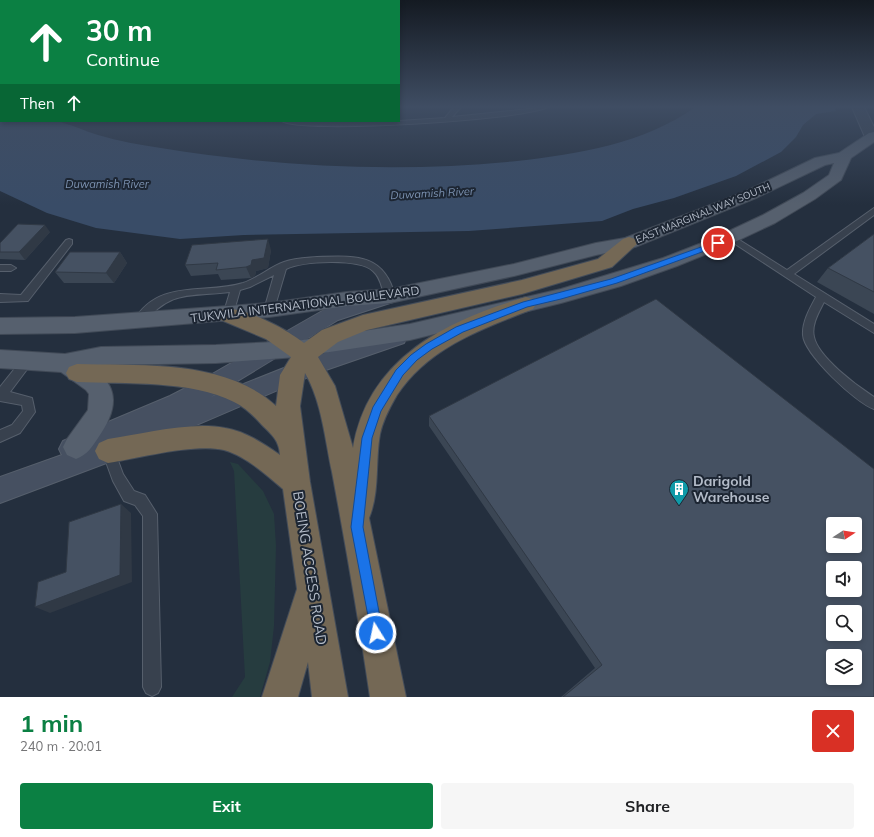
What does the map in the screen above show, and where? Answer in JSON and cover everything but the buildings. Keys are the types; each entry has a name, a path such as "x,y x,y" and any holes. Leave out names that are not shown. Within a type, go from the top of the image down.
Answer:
{"highway":[{"path":"296,355 330,336 363,323 522,287 606,263 629,243"},
{"path":"357,527 367,438 376,410 399,373 429,346 460,329 526,304"},
{"path":"228,315 270,331 296,355 327,398 357,527 388,697"},
{"name":"BOEING ACCESS ROAD","path":"296,355 288,406 291,439 296,482 330,697"},
{"path":"71,368 190,380 215,384 243,395 268,414 291,439"},
{"path":"108,451 189,438 224,439 252,450 296,482"},
{"path":"280,697 313,587"}],"main road":[{"name":"EAST MARGINAL WAY SOUTH","path":"629,243 750,196 820,161 844,156 869,140"},
{"path":"410,332 561,296 614,281 730,238 809,196 836,177 844,156"},
{"name":"TUKWILA INTERNATIONAL BOULEVARD","path":"0,326 75,326 138,322 228,315 347,299 390,296 507,272 596,249 629,243"},
{"path":"71,368 101,356 296,355"},
{"path":"0,359 28,360 71,368 91,380 98,387 102,400 98,416 92,427 76,447"}],"street":[{"path":"10,486 108,451 243,395 296,355 331,315 390,296"},
{"path":"10,486 46,463 76,447 179,403 215,384 296,355 410,332"}],"lane":[{"path":"788,274 874,211"},
{"path":"730,238 874,329"},
{"path":"0,298 24,298 69,242"},
{"path":"138,322 158,302 166,297 176,294 221,290 246,285 280,268 299,262 319,260 358,262 371,265 383,275 387,282 390,296"},
{"path":"0,268 11,268"},
{"path":"269,310 280,268"},
{"path":"228,315 236,287"},
{"path":"822,296 809,324 807,338 819,356 854,390 874,404"},
{"path":"0,436 16,429 29,412 28,402 1,395 28,360"},
{"path":"108,451 118,477 129,496 140,500 150,514 152,687"}],"green space":[{"path":"230,462 238,464 263,491 274,514 276,546 274,626 270,662 260,697 232,697 245,677 234,471"}],"water":[{"name":"Duwamish River","path":"0,140 116,140 205,155 294,164 428,167 517,161 563,155 587,151 627,140 793,140 781,152 736,176 674,198 633,209 602,221 469,231 244,235 180,239 96,228 47,213 0,191"}],"place":[{"name":"Darigold Warehouse","path":"679,506"}],"route":[{"path":"376,633 357,527 367,438 376,410 399,373 429,346 460,329 526,304 614,281 670,262 718,243"}]}
